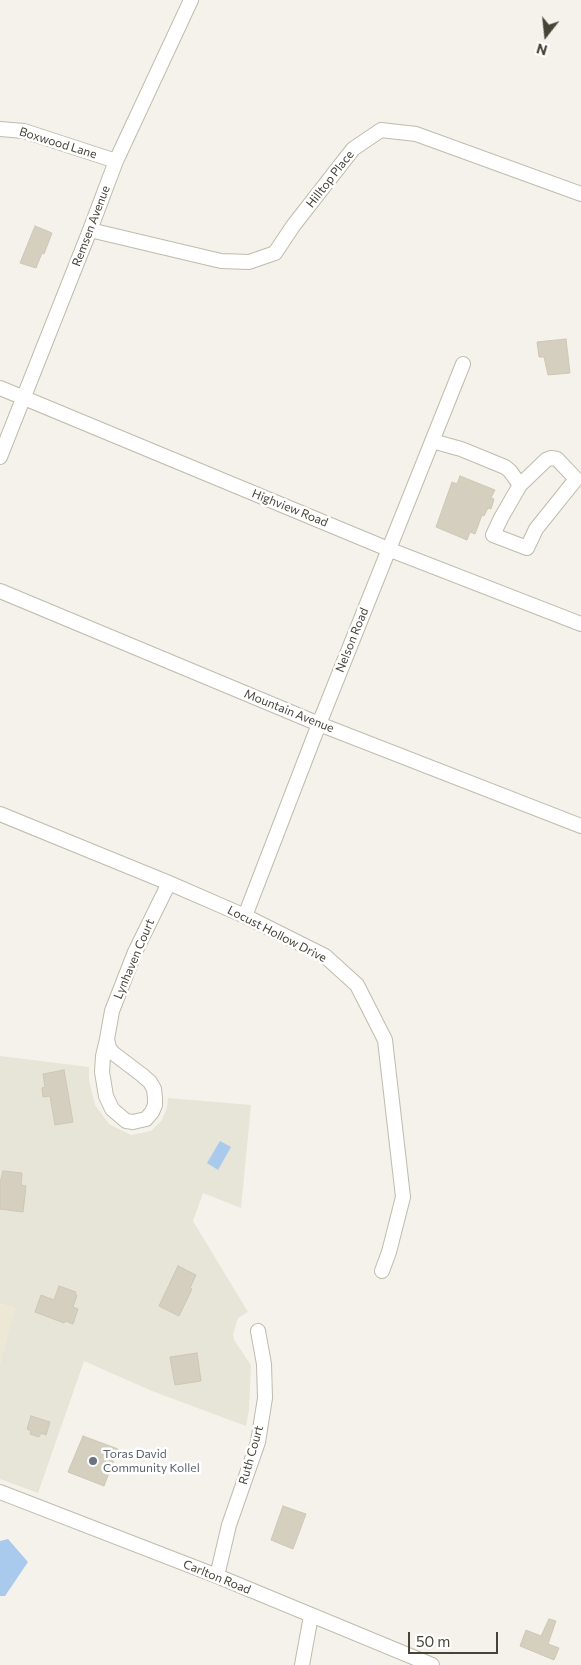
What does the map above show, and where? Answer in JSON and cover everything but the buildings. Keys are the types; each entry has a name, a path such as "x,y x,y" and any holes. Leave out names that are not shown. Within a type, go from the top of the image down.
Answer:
{"street":[{"name":"Remsen Avenue","path":"0,457 116,161 191,0"},
{"name":"Boxwood Lane","path":"0,129 24,131 116,161"},
{"name":"Hilltop Place","path":"90,230 221,261 249,262 275,253 293,226 352,149 381,130 416,134 581,194"},
{"name":"Nelson Road","path":"245,916 388,549 463,364"},
{"name":"Highview Road","path":"0,388 388,549 581,624"},
{"path":"432,441 461,449 505,467 520,485"},
{"path":"551,458 557,459 576,479 561,495 536,528 527,548 493,535 520,485 551,458"},
{"name":"Mountain Avenue","path":"0,591 319,724 581,826"},
{"name":"Locust Hollow Drive","path":"0,814 245,916 326,956 358,984 385,1040 403,1197 389,1252 382,1271"},
{"name":"Lynhaven Court","path":"107,1039 109,1048 113,1053 142,1075 154,1089 155,1105 146,1119 133,1122 126,1121 112,1110 106,1096 102,1072 103,1056 112,1011 135,952 169,883"},
{"name":"Ruth Court","path":"216,1576 229,1525 258,1442 265,1398 264,1364 258,1331"},
{"name":"Carlton Road","path":"0,1492 216,1576 432,1665"},
{"path":"302,1665 311,1616"}],"shaded area":[{"path":"0,1056 89,1067 89,1080 95,1105 109,1124 131,1135 151,1131 162,1120 167,1108 168,1098 251,1105 241,1208 203,1193 193,1221 248,1312 238,1318 233,1334 234,1340 251,1365 249,1410 246,1426 152,1391 84,1361 38,1493 0,1479 0,1363 15,1308 0,1304"},
{"path":"0,1304 16,1308 0,1363"}],"water":[{"path":"220,1141 231,1147 218,1170 207,1163"},
{"path":"8,1539 28,1562 5,1596 0,1596 0,1541"}],"place":[{"name":"Toras David Community Kollel","path":"93,1461"}]}
